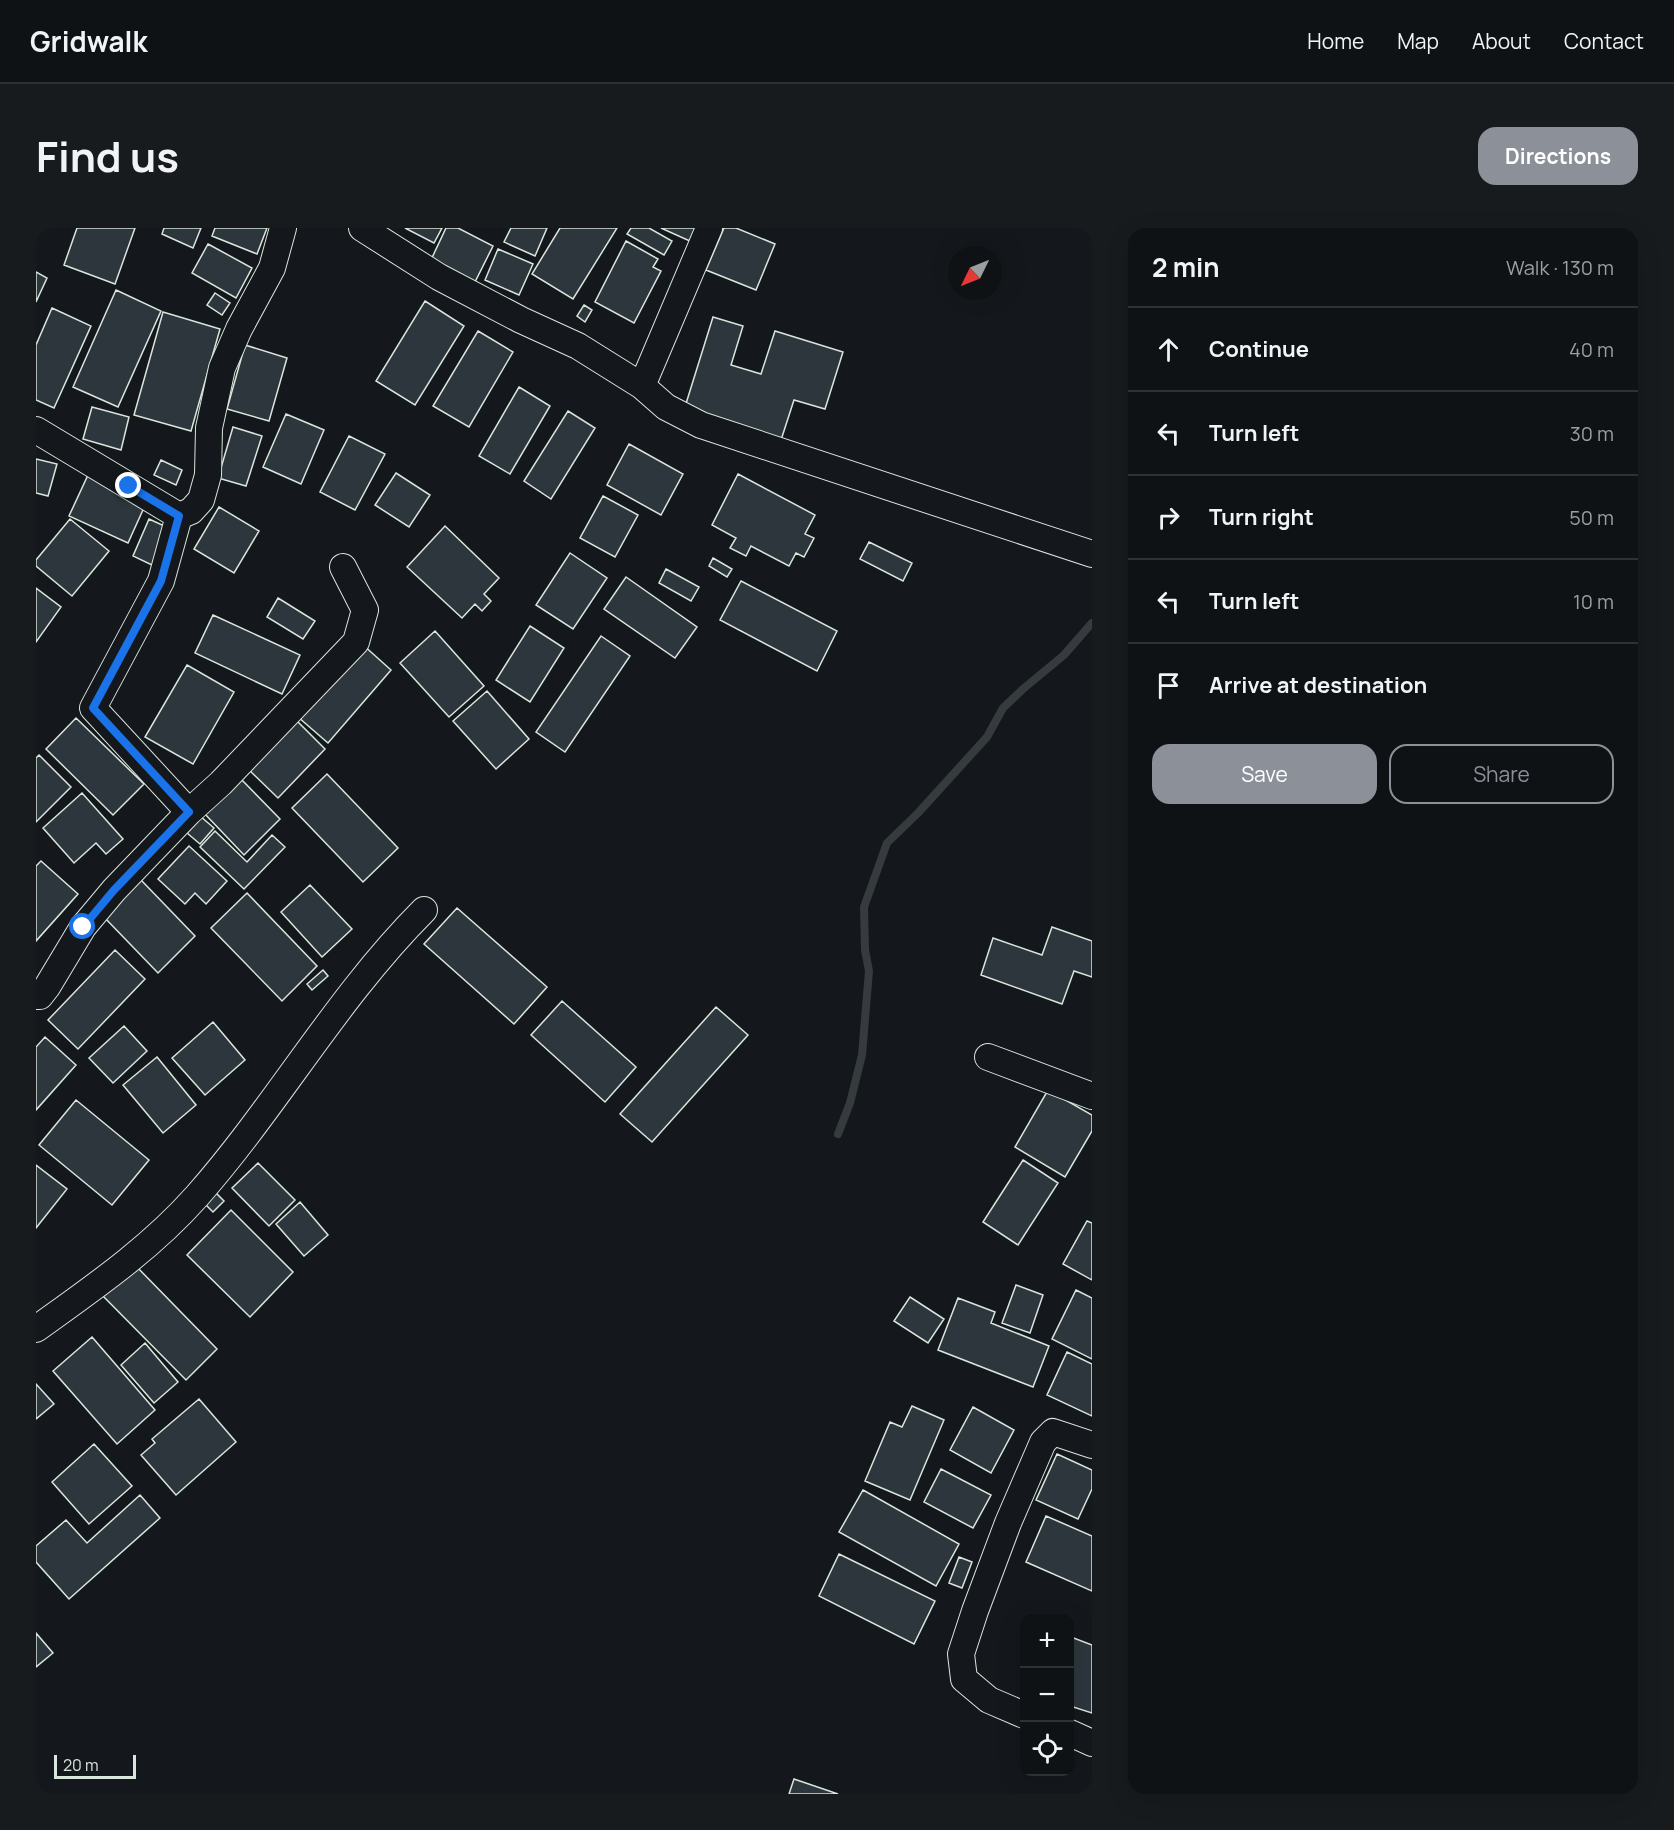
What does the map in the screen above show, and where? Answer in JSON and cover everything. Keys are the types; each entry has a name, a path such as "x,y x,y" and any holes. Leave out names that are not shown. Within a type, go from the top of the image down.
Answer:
{"street":[{"path":"179,516 191,511 201,500 208,475 209,428 222,368 239,329 272,268 283,228"},
{"path":"362,228 439,277 521,320 560,336 642,386 666,407 701,425 1092,554"},
{"path":"642,386 709,228"},
{"path":"36,430 179,516"},
{"path":"179,516 161,581 93,708 189,812"},
{"path":"36,996 40,996 47,987 83,927 114,890 189,812 221,783 356,642 365,610 343,567"},
{"path":"36,1329 157,1238 198,1195 266,1110 333,1015 392,942 424,910"},
{"path":"988,1057 1092,1096"},
{"path":"1020,1712 989,1700 964,1679 961,1653 1008,1523 1043,1442 1053,1432 1092,1445"},
{"path":"1074,1735 1092,1743"}],"building":[{"path":"77,228 135,228 115,284 64,265"},
{"path":"164,228 201,228 193,248 162,234"},
{"path":"215,228 267,228 257,254 212,236"},
{"path":"405,228 442,228 434,243"},
{"path":"446,228 458,228 493,246 474,284 430,262"},
{"path":"511,228 547,228 535,256 504,242"},
{"path":"560,228 617,228 573,299 532,274"},
{"path":"631,228 649,228 672,241 664,255 627,234"},
{"path":"661,228 698,228 692,242"},
{"path":"724,228 736,228 775,244 756,290 706,270"},
{"path":"626,241 658,259 653,267 661,271 634,323 595,302"},
{"path":"208,244 252,268 236,298 192,273"},
{"path":"498,249 533,264 519,295 485,280"},
{"path":"36,272 47,278 36,302"},
{"path":"116,290 161,311 118,407 73,387"},
{"path":"215,293 230,303 222,315 207,305"},
{"path":"425,301 464,326 415,405 376,381"},
{"path":"584,305 592,310 585,322 577,316"},
{"path":"52,308 91,326 54,408 36,400 36,345"},
{"path":"163,312 220,329 191,431 134,415"},
{"path":"713,317 743,326 731,365 761,374 775,331 843,352 825,409 794,400 781,440 684,410"},
{"path":"478,331 513,352 469,427 433,406"},
{"path":"245,345 287,358 269,421 227,409"},
{"path":"519,387 550,406 510,474 479,456"},
{"path":"92,407 129,417 121,450 83,439"},
{"path":"568,411 595,428 551,499 524,481"},
{"path":"286,414 324,430 301,484 263,467"},
{"path":"233,427 262,436 246,486 218,478"},
{"path":"349,436 385,454 355,510 320,492"},
{"path":"629,444 683,474 661,515 607,485"},
{"path":"36,459 57,464 48,496 36,493"},
{"path":"161,460 182,470 176,485 154,475"},
{"path":"396,473 430,495 409,527 375,505"},
{"path":"738,474 815,515 805,534 814,538 804,557 796,553 789,566 751,546 746,556 730,548 736,538 712,525"},
{"path":"88,475 147,501 128,543 69,516"},
{"path":"603,496 638,515 615,557 580,538"},
{"path":"219,507 259,531 234,573 194,549"},
{"path":"70,519 109,551 72,596 36,566 36,560"},
{"path":"149,519 171,529 154,566 133,556"},
{"path":"445,526 499,578 484,594 491,601 482,611 475,604 462,618 407,567"},
{"path":"869,542 912,563 903,581 860,559"},
{"path":"570,553 607,578 573,629 536,605"},
{"path":"713,558 732,569 727,577 709,566"},
{"path":"666,569 699,587 691,601 659,583"},
{"path":"626,577 697,627 675,658 604,609"},
{"path":"741,581 837,631 817,671 720,620"},
{"path":"36,588 61,607 36,642"},
{"path":"278,598 315,621 303,639 267,617"},
{"path":"213,615 300,655 282,694 195,653"},
{"path":"530,626 564,648 530,702 496,680"},
{"path":"435,631 484,686 449,717 400,663"},
{"path":"601,636 630,656 565,752 536,732"},
{"path":"362,644 391,670 328,743 298,717"},
{"path":"187,665 234,692 193,764 145,737"},
{"path":"487,691 529,739 496,769 453,721"},
{"path":"76,718 144,784 113,815 46,749"},
{"path":"296,720 325,749 278,798 248,769"},
{"path":"39,755 71,787 36,822 36,758"},
{"path":"327,774 398,848 363,882 292,808"},
{"path":"239,777 280,819 244,855 203,812"},
{"path":"82,793 123,839 106,854 96,843 74,863 43,828"},
{"path":"200,816 214,828 200,844 187,833"},
{"path":"215,831 247,862 272,835 285,847 244,889 200,847"},
{"path":"189,846 227,881 206,904 195,893 185,904 158,879"},
{"path":"41,861 78,894 36,941 36,866"},
{"path":"141,880 195,936 158,973 103,916"},
{"path":"310,885 352,929 322,957 281,912"},
{"path":"247,893 317,966 282,1001 211,928"},
{"path":"457,908 547,987 514,1024 424,944"},
{"path":"1052,927 1092,941 1092,977 1074,971 1062,1004 981,975 993,938 1042,955"},
{"path":"115,950 145,979 78,1049 48,1020"},
{"path":"323,970 328,976 312,990 307,984"},
{"path":"562,1001 636,1067 605,1102 531,1035"},
{"path":"716,1007 748,1035 652,1142 620,1114"},
{"path":"213,1022 245,1060 205,1095 172,1058"},
{"path":"124,1026 147,1051 113,1083 89,1058"},
{"path":"45,1037 76,1065 36,1110 36,1047"},
{"path":"157,1057 196,1105 163,1133 123,1085"},
{"path":"1048,1090 1092,1115 1092,1131 1065,1177 1015,1147"},
{"path":"76,1100 149,1160 112,1205 39,1145"},
{"path":"1023,1160 1058,1183 1018,1245 983,1222"},
{"path":"258,1163 295,1200 269,1226 232,1188"},
{"path":"36,1165 67,1189 36,1228"},
{"path":"211,1188 224,1201 213,1212 200,1199"},
{"path":"300,1202 328,1235 304,1256 276,1224"},
{"path":"231,1210 293,1272 250,1317 187,1255"},
{"path":"1087,1221 1092,1223 1092,1280 1063,1264"},
{"path":"134,1264 217,1349 186,1380 102,1295"},
{"path":"1016,1285 1043,1295 1030,1333 1002,1323"},
{"path":"1076,1290 1092,1298 1092,1359 1052,1339"},
{"path":"910,1297 944,1319 928,1343 894,1321"},
{"path":"958,1298 995,1312 991,1323 1049,1346 1033,1387 938,1350"},
{"path":"92,1337 155,1410 117,1444 53,1371"},
{"path":"145,1343 178,1382 154,1403 121,1365"},
{"path":"1067,1352 1092,1364 1092,1416 1047,1395"},
{"path":"36,1384 54,1404 36,1419"},
{"path":"199,1399 236,1442 176,1495 141,1455 155,1443 152,1439"},
{"path":"912,1406 944,1420 910,1500 865,1481 890,1422 902,1427"},
{"path":"973,1407 1014,1430 991,1473 950,1450"},
{"path":"94,1444 132,1486 89,1524 52,1482"},
{"path":"1057,1454 1092,1470 1092,1489 1078,1519 1036,1500"},
{"path":"941,1469 991,1495 973,1528 924,1502"},
{"path":"863,1490 959,1544 936,1586 839,1532"},
{"path":"140,1495 160,1518 69,1599 36,1562 36,1546 66,1520 87,1543"},
{"path":"1046,1516 1092,1536 1092,1591 1026,1562"},
{"path":"839,1554 935,1601 914,1644 819,1596"},
{"path":"959,1557 972,1562 962,1588 949,1583"},
{"path":"36,1633 53,1653 36,1667"},
{"path":"1074,1638 1092,1645 1092,1713 1074,1707"},
{"path":"794,1779 838,1794 789,1794"}],"waterway":[{"path":"838,1134 850,1103 862,1055 869,971 865,950 864,907 887,843 918,813 987,737 1003,708 1064,655 1092,623"}],"route":[{"path":"83,927 114,890 189,812 93,708 161,581 179,516 129,486"}]}
